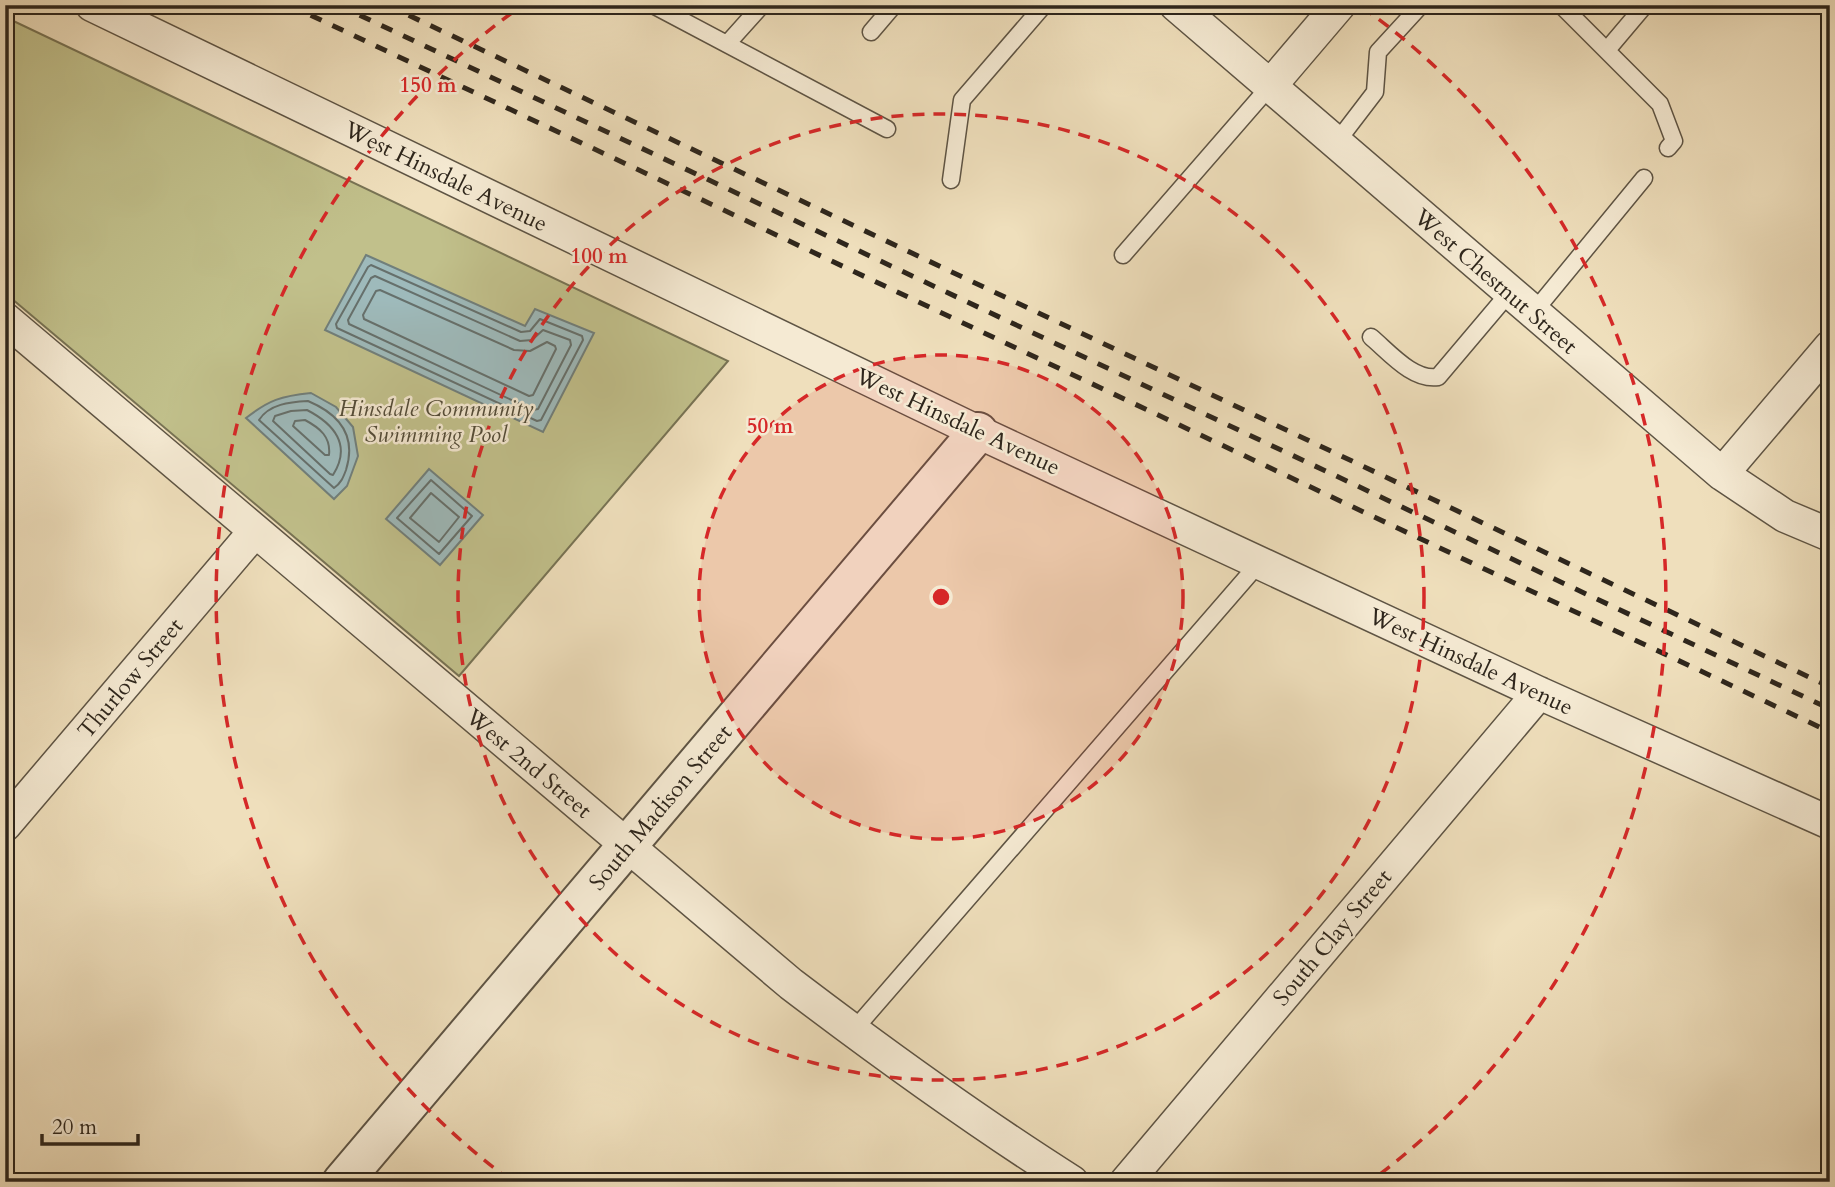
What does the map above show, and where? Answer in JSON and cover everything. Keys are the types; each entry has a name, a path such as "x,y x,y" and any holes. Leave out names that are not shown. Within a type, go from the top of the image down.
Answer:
{"street":[{"name":"West Hinsdale Avenue","path":"92,5 978,432 1539,693 1830,823"},
{"name":"West Chestnut Street","path":"1176,5 1722,474 1784,516 1830,535"},
{"path":"1270,86 1339,5"},
{"name":"West 2nd Street","path":"5,319 792,984 974,1119 1072,1182"},
{"path":"1722,474 1830,347"},
{"name":"South Madison Street","path":"342,1182 978,432"},
{"name":"Thurlow Street","path":"5,825 255,531"},
{"name":"South Clay Street","path":"1126,1182 1539,693"}],"lane":[{"path":"653,5 887,129"},
{"path":"727,44 762,5"},
{"path":"871,32 894,5"},
{"path":"951,180 962,100 1044,5"},
{"path":"1336,143 1375,92 1378,52 1422,5"},
{"path":"1561,5 1660,104 1674,141 1668,148"},
{"path":"1607,50 1645,5"},
{"path":"1123,255 1270,86"},
{"path":"1533,313 1644,178"},
{"path":"1371,337 1417,374 1438,377 1509,292"},
{"path":"853,1031 1260,562"}],"green space":[{"name":"Hinsdale Community Swimming Pool","path":"5,17 728,361 459,676 5,293"}],"water":[{"path":"366,255 525,326 535,309 594,333 543,432 325,330"},
{"path":"311,393 336,407 353,427 358,456 347,486 334,499 246,418 276,400"},
{"path":"429,469 483,515 440,565 386,519"}],"railway":[{"path":"289,5 1830,732"},
{"path":"338,5 1830,709"},
{"path":"387,5 1830,687"}]}
